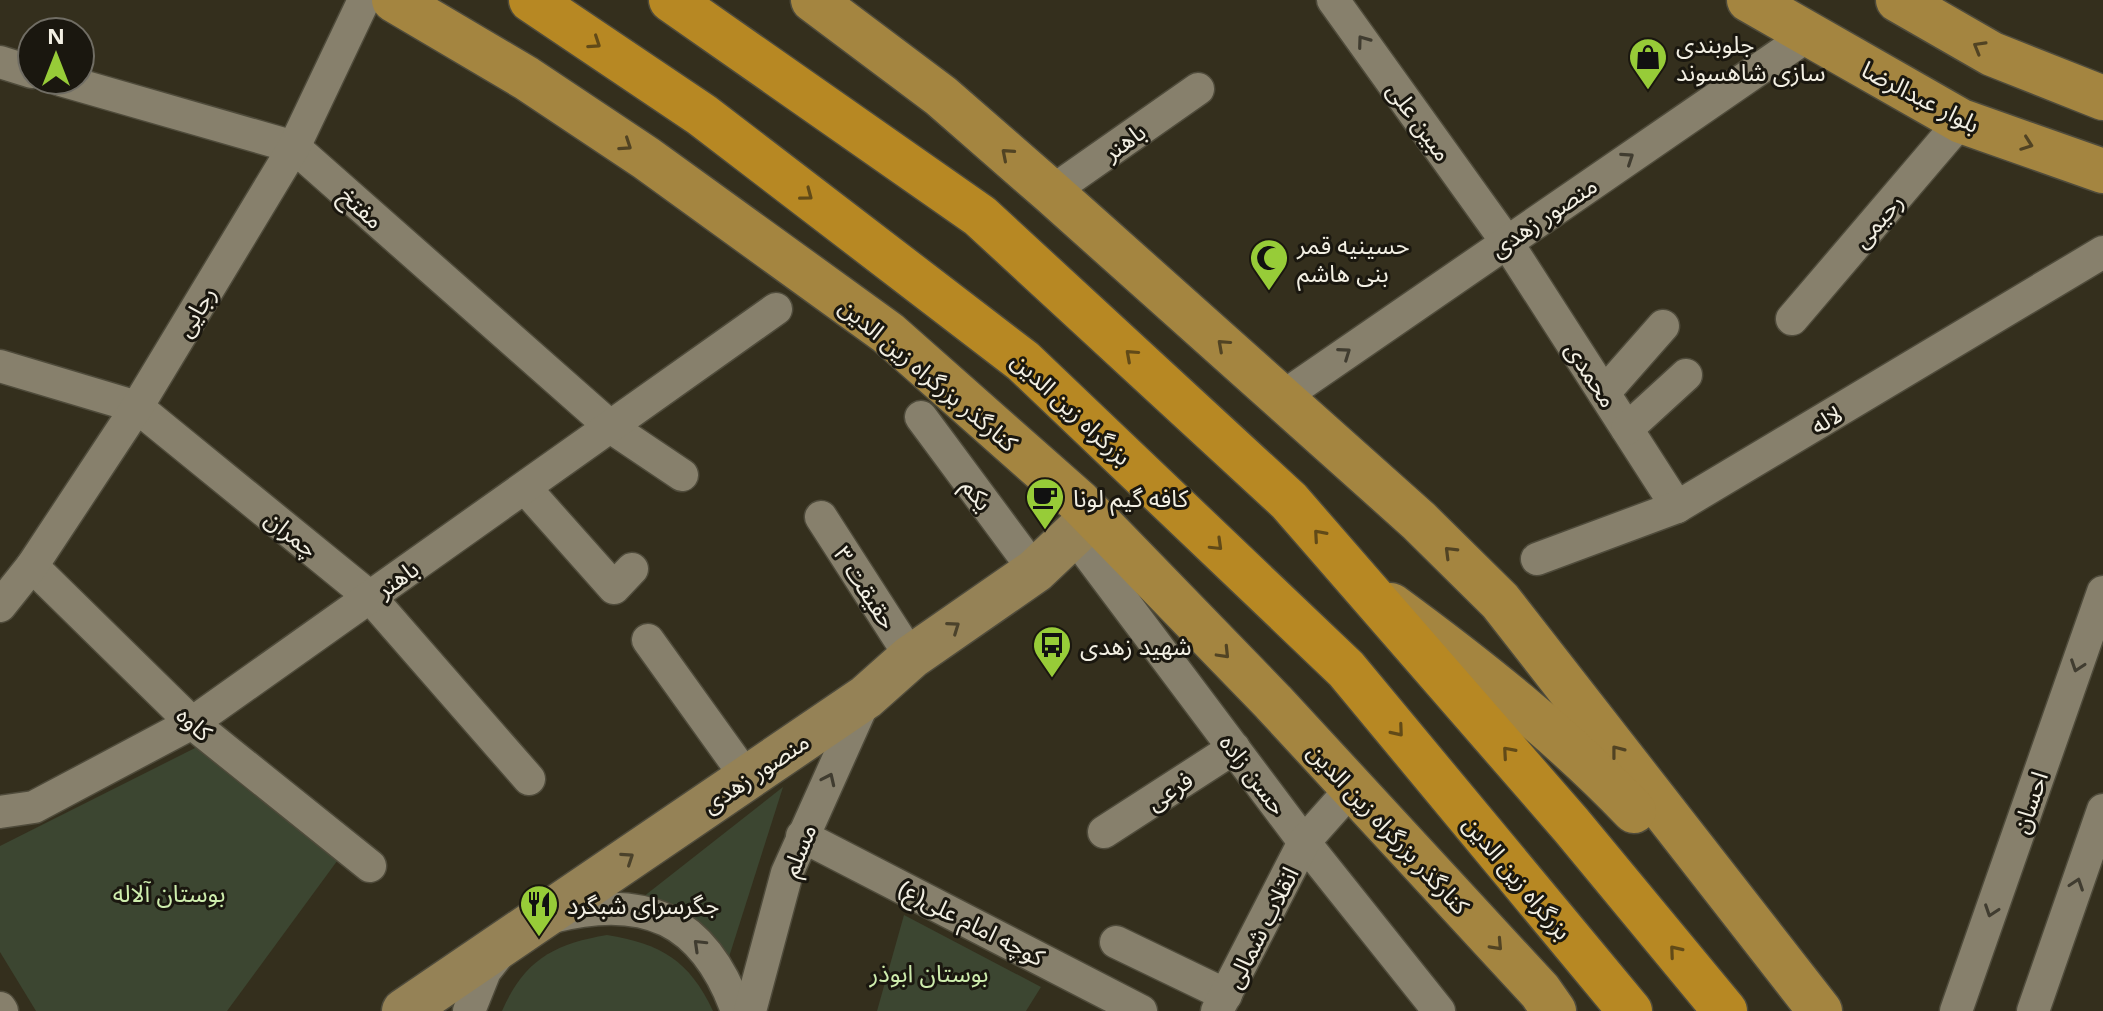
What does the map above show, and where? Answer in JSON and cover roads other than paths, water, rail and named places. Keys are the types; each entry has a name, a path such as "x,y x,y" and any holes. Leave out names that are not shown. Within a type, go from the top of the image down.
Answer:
{"highway":[{"name":"بزرگراه زین الدین","path":"531,0 702,115 1023,361 1346,669 1630,1011"},
{"path":"671,0 980,216 1289,501 1725,1011"}],"main road":[{"name":"کنارگذر بزرگراه زین الدین","path":"394,0 526,78 646,158 888,333 1352,788 1540,991 1554,1011"},
{"path":"410,0 526,78"},
{"path":"813,0 941,96 1051,192 1419,521 1500,601 1808,996"},
{"name":"بلوار عبدالرضا","path":"1749,0 1807,36 1961,121 2103,171"},
{"path":"1898,0 1992,54 2103,98"},
{"name":"منصور زهدی","path":"404,1011 866,697 911,657 1035,571 1082,525"},
{"path":"1362,584 1476,667 1596,772 1808,996"}],"street":[{"name":"رجایی","path":"4,596 32,566 137,407 294,147 364,0"},
{"name":"مبین علی","path":"1333,0 1506,241"},
{"name":"منصور زهدی","path":"1281,398 1807,36"},
{"name":"باهنر","path":"1051,192 1198,89"},
{"name":"مفتخ","path":"96,90 294,147 612,428 682,475"},
{"name":"رحیمی","path":"1792,319 1961,121"},
{"name":"محمدی","path":"1506,241 1677,507"},
{"name":"لاله","path":"1537,559 1677,507 2103,252"},
{"name":"باهنر","path":"0,812 34,807 192,723 776,309"},
{"path":"1604,393 1663,326"},
{"name":"چمران","path":"0,366 137,407 370,597 529,779"},
{"path":"1627,429 1686,375"},
{"name":"یکم","path":"921,417 1035,571"},
{"path":"525,488 614,588 632,569"},
{"name":"حقیقت ۳","path":"821,517 911,657"},
{"name":"حسن زاده","path":"1082,525 1234,748 1304,842 1439,1011"},
{"name":"کاوه","path":"32,566 192,723 370,866"},
{"name":"احسان","path":"1956,1011 2103,592"},
{"path":"648,640 747,778"},
{"name":"مسلم","path":"750,1011 787,873 866,697"},
{"name":"فرعی","path":"1104,832 1234,748"},
{"name":"انقلاب شمالی","path":"1222,1003 1304,842 1352,788"},
{"path":"2033,1011 2103,810"},
{"name":"کوچه امام علی(ع)","path":"802,836 1141,1011"},
{"path":"469,1011 485,971 517,933 547,918 576,911 646,910 678,926 705,949 725,978 737,1011"},
{"path":"1116,942 1222,1003"}],"place":[{"name":"جلوبندی سازی شاهسوند","path":"1648,91"},
{"name":"حسینیه قمر بنی هاشم","path":"1269,292"},
{"name":"کافه گیم لونا","path":"1045,531"},
{"name":"شهید زهدی","path":"1052,679"},
{"name":"جگرسرای شبگرد","path":"539,938"}],"park label":[{"name":"بوستان آلاله","path":"169,892"},
{"name":"بوستان ابوذر","path":"929,972"}]}
